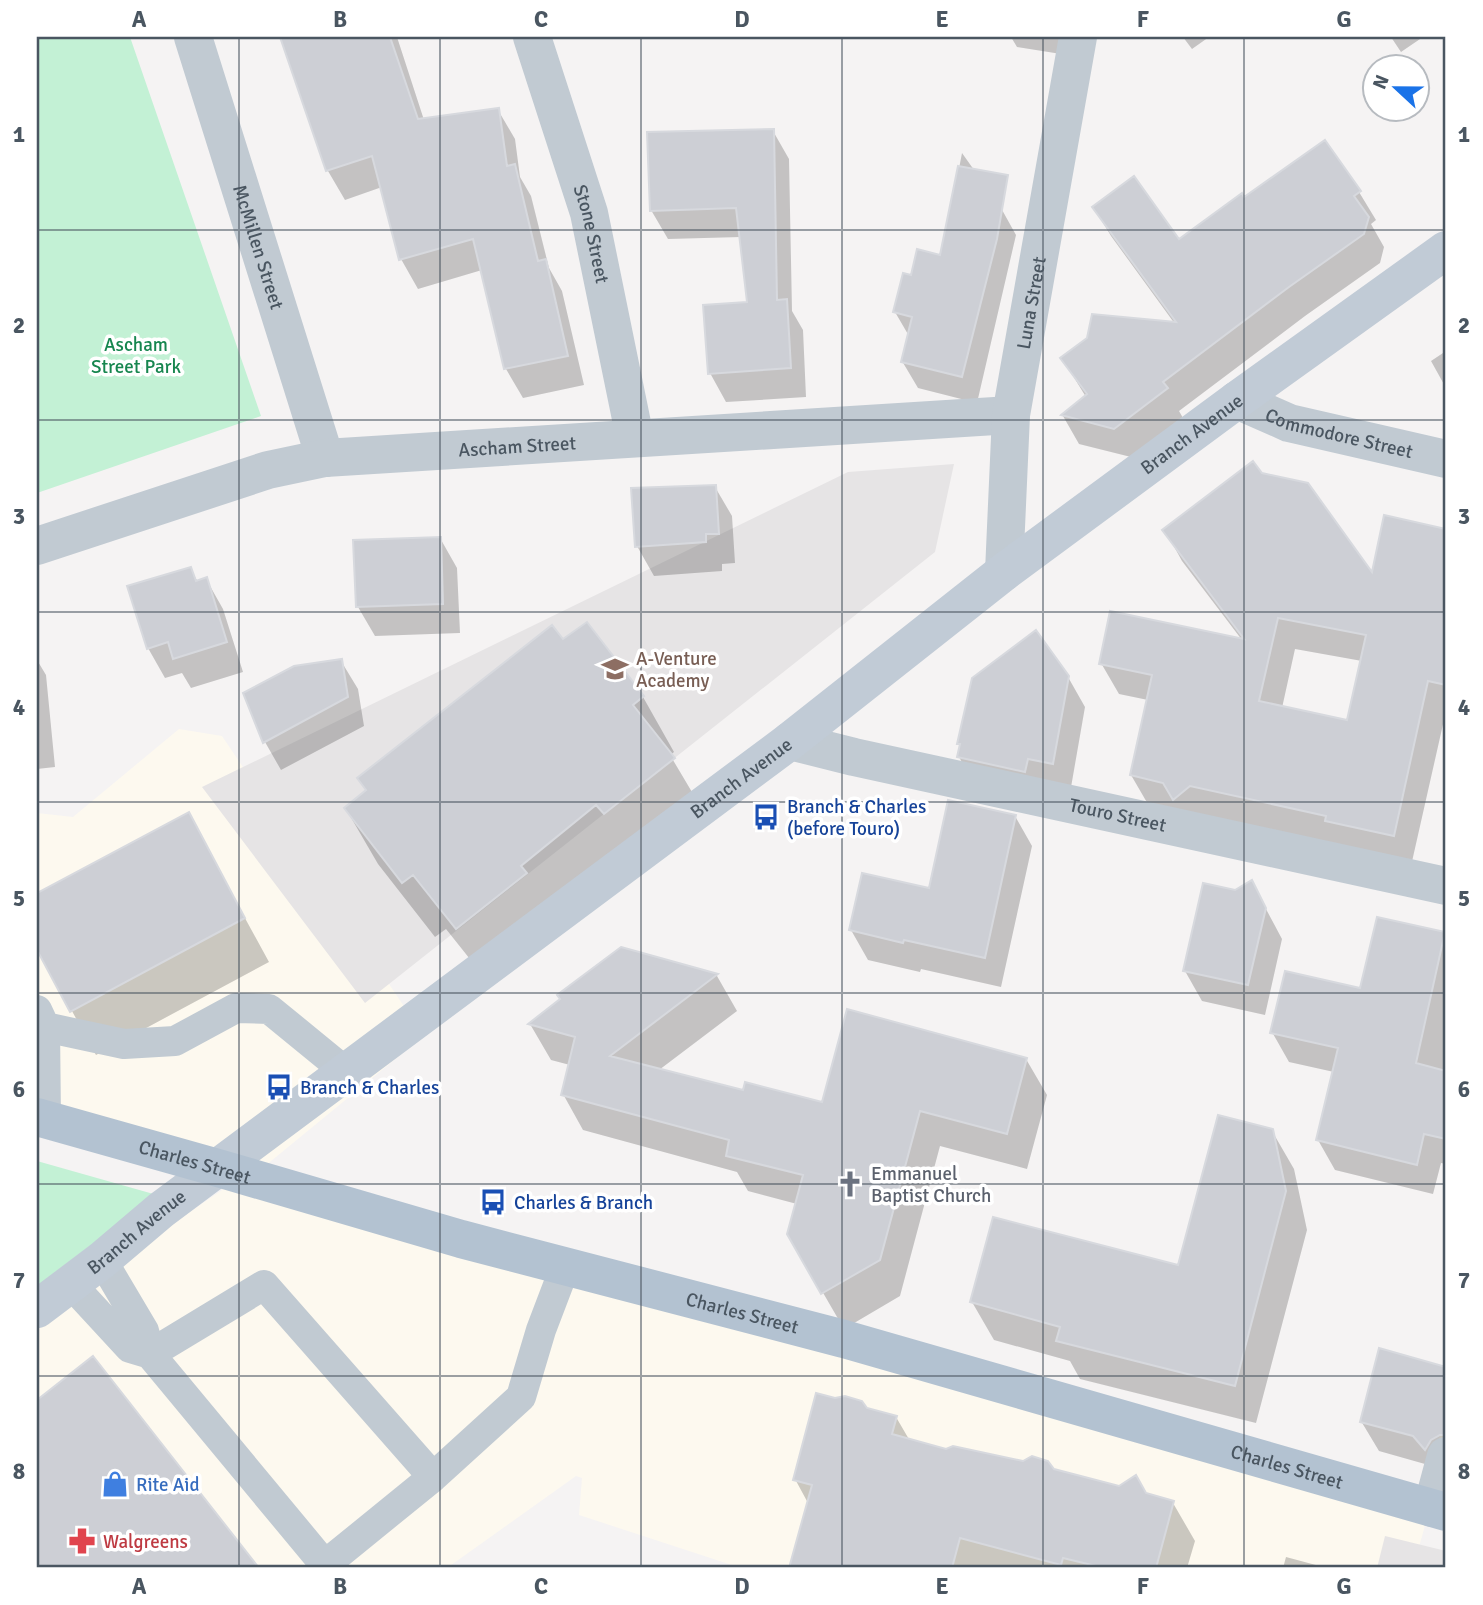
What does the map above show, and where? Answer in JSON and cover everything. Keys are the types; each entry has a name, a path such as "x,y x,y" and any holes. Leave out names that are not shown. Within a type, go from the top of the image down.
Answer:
{"main road":[{"name":"Branch Avenue","path":"37,1308 102,1260 161,1210 790,741 1004,572 1446,250"},
{"name":"Charles Street","path":"41,1119 461,1239 844,1339 1439,1510"}],"street":[{"name":"McMillen Street","path":"192,37 325,458"},
{"name":"Stone Street","path":"532,37 589,213 635,438"},
{"name":"Luna Street","path":"1004,572 1011,415 1078,37"},
{"name":"Commodore Street","path":"1237,400 1289,423 1446,459"},
{"name":"Ascham Street","path":"37,546 268,470 325,458 1011,415"},
{"name":"Touro Street","path":"790,741 1446,886"},
{"path":"1439,1510 1446,1456"}],"lane":[{"path":"41,1119 41,1018 124,1044 175,1041 236,1008 269,1009 346,1072"},
{"path":"102,1260 144,1331 150,1354 323,1567 433,1477 521,1397 541,1330 565,1266"},
{"path":"70,1283 130,1348 150,1354 264,1285 433,1477"}],"shaded area":[{"name":"A-Venture Academy","path":"954,464 935,552 365,1003 202,787 848,472"},
{"path":"179,729 222,736 422,1033 410,1047 265,1166 1425,1488 1446,1414 1446,1506 1430,1508 1413,1568 741,1568 579,1515 582,1478 576,1476 447,1568 37,1568 37,1324 101,1272 237,1180 37,1116 37,813 73,817"},
{"path":"1385,1536 1446,1551 1446,1568 1377,1568"}],"green space":[{"name":"Ascham Street Park","path":"37,37 130,37 261,416 37,493"},
{"path":"37,1161 157,1195 37,1286"}],"building":[{"path":"280,37 390,37 418,119 499,108 507,166 515,164 538,261 546,259 568,356 504,369 473,239 399,260 372,156 326,171"},
{"path":"774,129 777,300 787,299 791,368 708,374 703,305 747,302 736,208 650,211 647,132"},
{"path":"1325,140 1361,191 1354,196 1369,217 1364,234 1163,382 1168,388 1114,429 1061,415 1087,394 1060,358 1087,338 1092,314 1176,322 1092,207 1134,176 1179,239 1242,193 1244,197"},
{"path":"958,166 1008,175 997,239 962,377 901,362 912,317 893,312 903,273 911,275 917,249 940,255"},
{"path":"1253,461 1262,473 1308,483 1372,572 1384,515 1446,529 1446,685 1428,681 1394,836 1325,821 1326,816 1190,786 1173,800 1163,783 1130,775 1152,675 1099,664 1110,611 1244,639 1162,530","holes":["1278,618 1366,635 1347,720 1259,701"]},
{"path":"716,485 719,534 706,534 706,542 635,547 631,488"},
{"path":"441,537 443,604 356,607 353,540"},
{"path":"191,567 196,581 207,577 227,642 173,659 168,642 147,649 127,586"},
{"path":"587,622 644,696 633,705 675,758 604,814 596,805 521,866 527,873 456,929 413,875 402,883 344,808 366,790 357,778 552,625 563,639"},
{"path":"1036,630 1069,676 1053,764 1028,759 1025,772 957,757 960,744 957,744 972,678"},
{"path":"342,659 348,697 263,743 243,693 294,666"},
{"path":"948,800 1016,815 985,958 849,930 862,873 929,888"},
{"path":"189,812 245,918 70,1012 37,950 37,893"},
{"path":"1252,880 1266,908 1248,985 1183,971 1203,883 1235,890"},
{"path":"1377,917 1445,932 1416,1063 1446,1071 1446,1139 1424,1134 1417,1165 1316,1140 1338,1048 1270,1033 1285,971 1360,988"},
{"path":"621,947 718,974 610,1056 743,1090 745,1082 822,1102 847,1009 1027,1058 1007,1134 920,1111 880,1260 821,1294 787,1234 803,1175 726,1156 729,1140 561,1095 575,1037 528,1024 560,999 557,995"},
{"path":"1218,1115 1273,1129 1286,1191 1235,1386 1056,1341 1060,1327 970,1302 993,1217 1178,1265"},
{"path":"1379,1348 1446,1367 1446,1435 1431,1440 1425,1450 1413,1436 1360,1422"},
{"name":"Rite Aid","path":"93,1356 259,1568 37,1568 37,1400"},
{"path":"816,1393 835,1398 845,1396 862,1401 867,1408 897,1416 892,1434 946,1449 953,1446 1023,1461 1032,1456 1048,1461 1054,1469 1119,1486 1136,1475 1146,1493 1174,1501 1156,1568 1104,1568 1063,1558 1061,1565 960,1538 952,1568 789,1568 812,1485 793,1480"}],"place":[{"name":"A-Venture Academy","path":"615,669"},
{"name":"Branch & Charles (before Touro)","path":"766,817"},
{"name":"Branch & Charles","path":"279,1087"},
{"name":"Emmanuel Baptist Church","path":"850,1184"},
{"name":"Charles & Branch","path":"493,1202"},
{"name":"Rite Aid","path":"115,1484"},
{"name":"Walgreens","path":"82,1541"}]}
